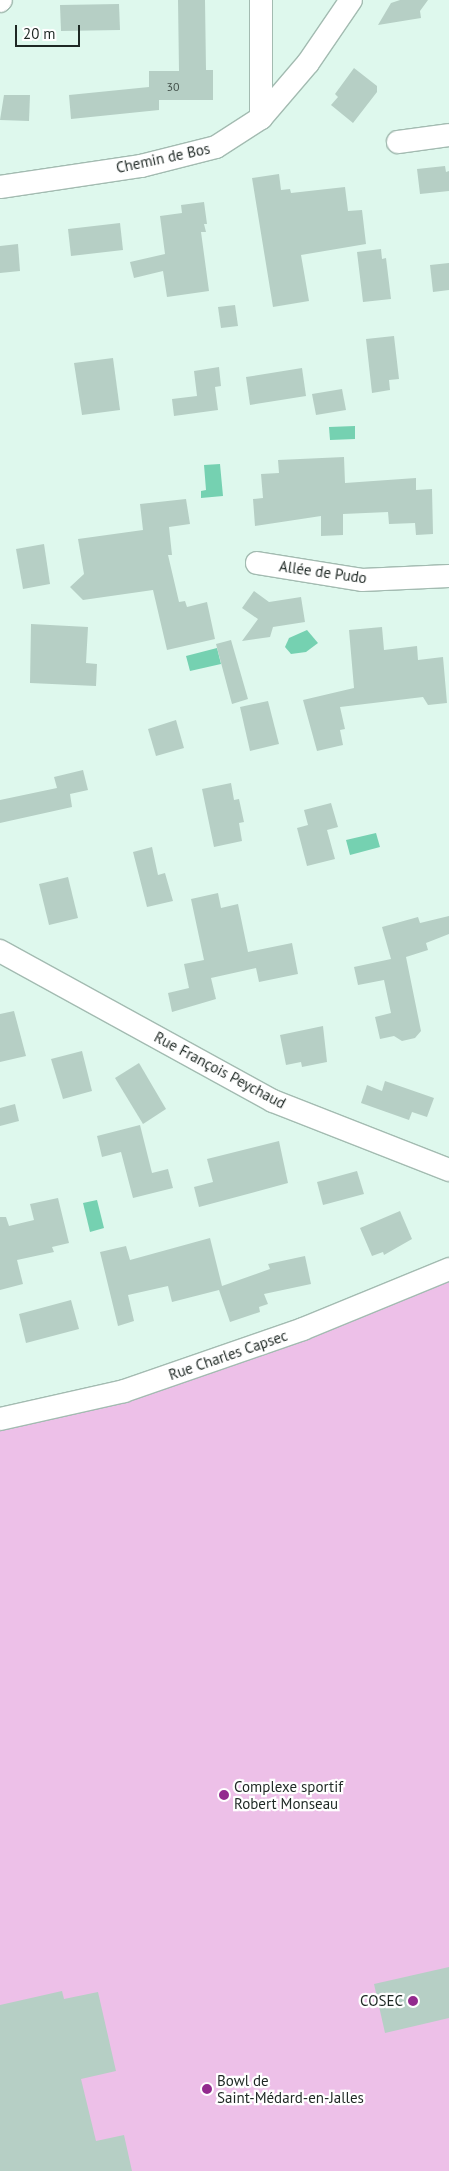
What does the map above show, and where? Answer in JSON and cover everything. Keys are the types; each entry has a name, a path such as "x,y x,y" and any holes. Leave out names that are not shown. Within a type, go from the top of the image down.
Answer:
{"street":[{"path":"261,0 261,118"},
{"name":"Chemin de Bos","path":"0,187 141,166 216,147 261,118 308,63 351,0"},
{"path":"398,142 449,136"},
{"name":"Allée de Pudo","path":"257,563 362,580 449,576"},
{"name":"Rue François Peychaud","path":"0,951 273,1101 449,1170"},
{"name":"Rue Charles Capsec","path":"0,1419 124,1391 303,1330 449,1269"}],"shaded area":[{"path":"355,426 355,439 330,440 329,427"},
{"path":"220,464 223,496 201,498 201,491 206,490 204,465"},
{"path":"307,630 318,643 306,652 291,654 285,647 289,638"},
{"path":"217,648 221,664 190,671 186,656"},
{"path":"376,833 380,847 350,855 346,840"},
{"path":"97,1200 104,1228 90,1232 83,1203"},
{"name":"Complexe sportif Robert Monseau","path":"449,1269 449,2171 0,2171 0,1419 124,1391"}],"building":[{"path":"178,0 205,0 206,70 213,70 213,100 159,100 159,110 71,119 69,95 149,87 149,71 179,71"},
{"path":"400,0 428,0 420,11 421,18 378,25 391,3"},
{"path":"119,4 120,30 61,31 60,5"},
{"path":"354,68 377,86 377,92 353,123 331,105 338,97 335,94"},
{"path":"4,95 30,95 29,121 0,120"},
{"path":"445,166 446,172 449,171 449,191 420,194 417,169"},
{"path":"279,174 281,190 290,189 291,193 345,187 348,211 362,210 366,244 301,255 309,301 273,307 252,178"},
{"path":"204,202 207,224 204,224 206,232 201,232 209,291 167,297 163,271 134,278 130,262 165,254 160,216 182,213 181,205"},
{"path":"120,223 123,250 71,256 68,229"},
{"path":"18,244 20,271 0,273 0,246"},
{"path":"381,249 382,259 386,258 391,299 363,302 357,252"},
{"path":"449,263 449,290 433,292 430,265"},
{"path":"235,305 238,326 221,328 218,307"},
{"path":"394,336 399,379 389,380 390,390 372,393 366,339"},
{"path":"113,358 120,410 82,415 74,363"},
{"path":"219,367 221,386 215,387 218,410 174,416 172,399 197,396 194,371"},
{"path":"302,368 306,396 250,405 246,377"},
{"path":"342,389 346,410 316,415 312,394"},
{"path":"344,457 345,483 416,478 416,490 432,489 433,534 416,535 415,523 389,524 388,512 343,514 343,535 321,536 321,516 255,526 253,499 263,498 261,474 279,473 278,460"},
{"path":"186,499 190,524 169,527 172,555 168,555 179,602 185,601 187,607 207,602 215,639 167,650 153,590 83,600 70,587 84,574 78,539 143,530 140,504"},
{"path":"44,544 50,584 23,589 16,549"},
{"path":"254,591 269,602 301,597 305,622 273,627 270,637 242,641 258,619 242,608"},
{"path":"31,624 88,627 86,663 97,664 96,686 30,683"},
{"path":"382,627 384,650 417,646 418,660 443,657 447,703 428,705 423,697 340,707 345,729 340,730 343,745 317,751 303,700 354,688 349,630"},
{"path":"231,640 248,699 232,704 216,644"},
{"path":"268,701 279,744 250,751 240,707"},
{"path":"176,720 184,748 156,756 148,729"},
{"path":"83,770 88,790 70,794 72,807 0,823 0,800 57,788 54,777"},
{"path":"231,783 234,800 239,799 244,822 239,823 242,841 214,847 202,789"},
{"path":"331,803 338,827 327,830 335,859 307,866 297,828 308,825 304,810"},
{"path":"152,847 158,875 165,873 173,901 147,907 133,852"},
{"path":"68,877 78,918 49,925 39,884"},
{"path":"218,893 221,908 238,904 248,952 292,943 298,974 259,982 256,968 211,978 216,999 172,1012 168,993 189,988 184,964 204,960 191,899"},
{"path":"449,916 449,934 426,943 428,950 406,957 421,1031 415,1038 402,1041 394,1036 380,1039 375,1017 391,1013 384,980 358,985 354,967 391,959 382,927 418,917 420,923"},
{"path":"14,1011 26,1056 0,1062 0,1014"},
{"path":"323,1026 327,1062 302,1067 301,1062 286,1065 280,1035"},
{"path":"82,1051 92,1091 63,1099 51,1059"},
{"path":"139,1063 166,1109 143,1124 115,1078"},
{"path":"385,1081 434,1098 427,1117 412,1112 409,1120 361,1103 367,1085 382,1091"},
{"path":"15,1104 19,1121 0,1126 0,1108"},
{"path":"140,1125 152,1173 168,1169 173,1188 133,1198 121,1152 102,1157 97,1136"},
{"path":"279,1141 288,1183 199,1207 194,1187 213,1182 207,1159"},
{"path":"357,1171 364,1194 323,1205 317,1182"},
{"path":"58,1198 69,1243 52,1247 54,1252 17,1260 23,1284 0,1290 0,1217 6,1217 9,1226 34,1220 30,1204"},
{"path":"400,1211 412,1239 384,1255 383,1252 372,1256 360,1228"},
{"path":"210,1238 222,1286 270,1269 268,1264 305,1256 311,1284 264,1294 268,1304 259,1307 260,1312 230,1322 219,1290 172,1302 168,1286 128,1295 134,1321 118,1326 100,1252 126,1246 130,1260"},
{"path":"71,1300 79,1329 26,1343 19,1314"},
{"name":"COSEC","path":"449,1967 449,2018 385,2033 374,1984"},
{"path":"62,1991 64,1999 98,1992 116,2071 81,2079 96,2141 124,2135 132,2171 0,2171 0,2005"}],"place":[{"name":"Complexe sportif Robert Monseau","path":"224,1795"},
{"name":"COSEC","path":"413,2001"},
{"name":"Bowl de Saint-Médard-en-Jalles","path":"207,2089"}]}
